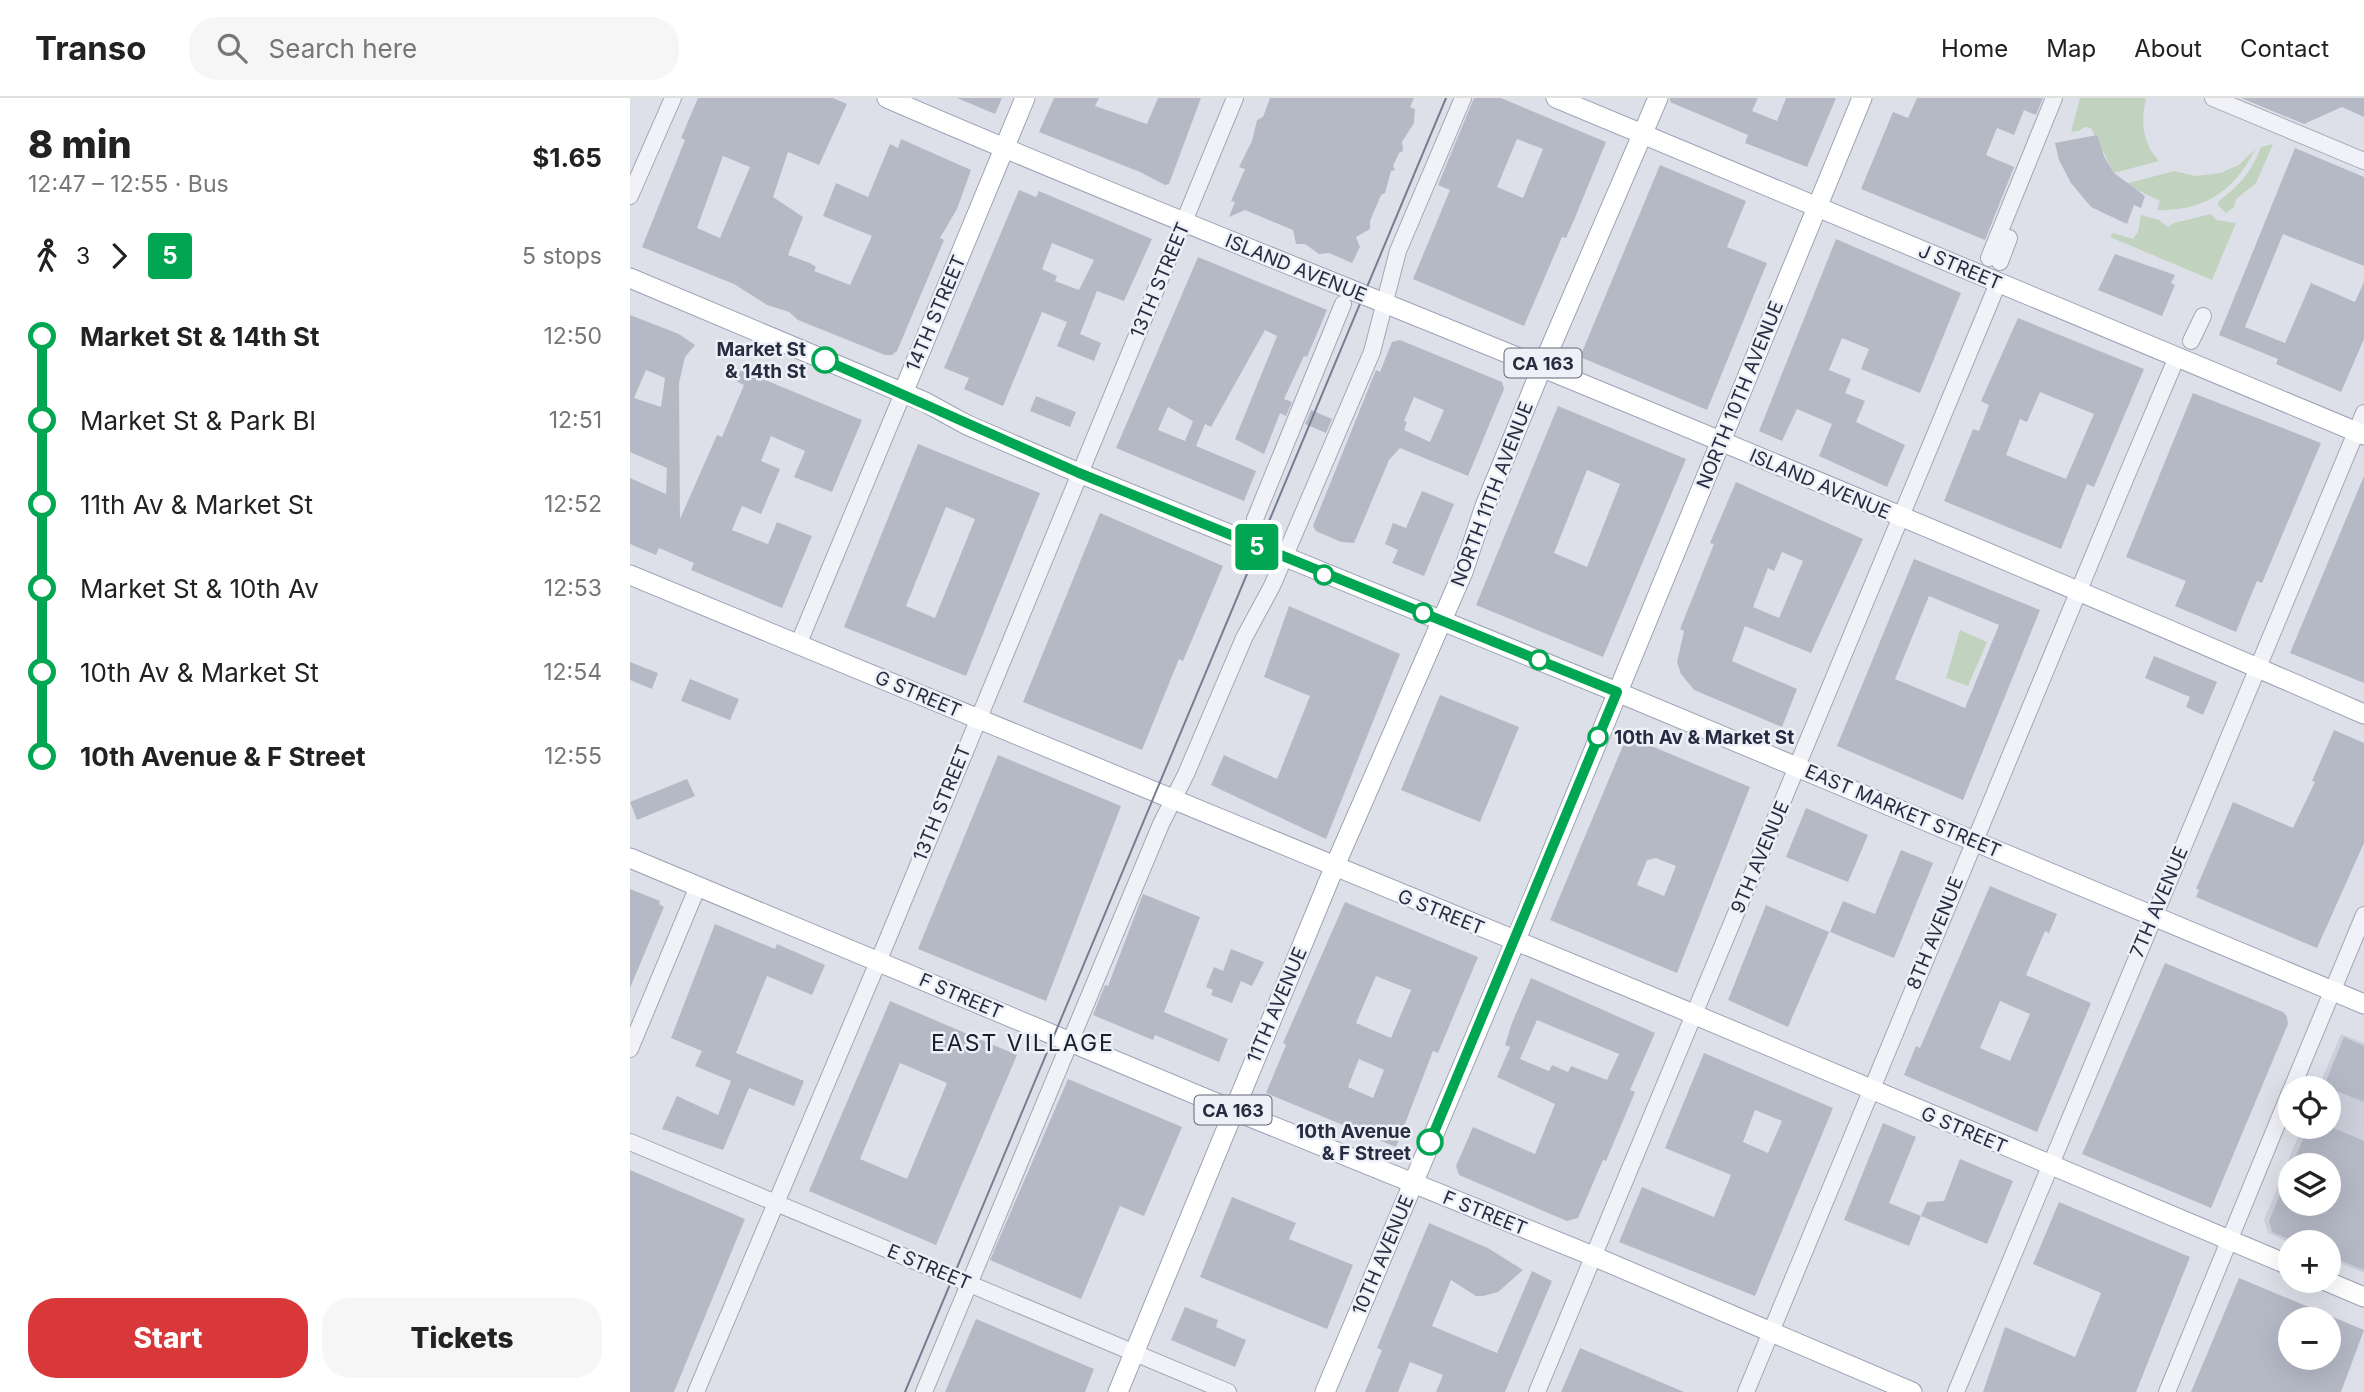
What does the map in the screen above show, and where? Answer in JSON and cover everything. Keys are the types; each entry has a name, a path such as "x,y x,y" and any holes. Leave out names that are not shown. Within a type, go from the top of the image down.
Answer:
{"main road":[{"name":"ISLAND AVENUE","path":"887,98 1184,225 1251,248 1542,367 2364,714"},
{"name":"14TH STREET","path":"903,393 1025,98"},
{"name":"J STREET","path":"1556,98 2360,434"},
{"name":"NORTH 11TH AVENUE","path":"1442,621 1485,506 1542,367 1658,98"},
{"name":"NORTH 10TH AVENUE","path":"1617,692 1862,98"},
{"name":"EAST MARKET STREET","path":"630,278 903,393 967,425 1079,473 1617,692 2364,1004"},
{"name":"G STREET","path":"630,575 1694,1015 2278,1261"},
{"name":"11TH AVENUE","path":"1118,1392 1335,868 1442,621"},
{"name":"10TH AVENUE","path":"1325,1392 1516,942 1617,692"},
{"name":"F STREET","path":"630,858 1233,1111 1593,1256 1912,1392"},
{"path":"2341,1287 2364,1297"}],"street":[{"path":"630,196 673,98"},
{"name":"13TH STREET","path":"696,1392 1235,98"},
{"path":"924,1392 1173,801 1244,638 1284,558 1372,352 1398,251 1463,98"},
{"path":"2009,238 1994,260 2054,98"},
{"path":"2213,98 2364,161"},
{"name":"9TH AVENUE","path":"1537,1392 1998,283"},
{"path":"1255,519 1343,304"},
{"path":"2191,341 2203,316"},
{"name":"8TH AVENUE","path":"1746,1392 1872,1092 1972,840 2176,359"},
{"name":"14TH STREET","path":"798,645 903,393"},
{"name":"7TH AVENUE","path":"1955,1392 2051,1167 2152,916 2360,434 2364,413"},
{"path":"630,1049 698,886"},
{"path":"2296,1076 2364,915"},
{"path":"2167,1392 2278,1121"},
{"name":"E STREET","path":"630,1142 1228,1392"}],"shaded area":[{"path":"2341,1034 2364,1043 2364,1273 2341,1264 2341,1230 2278,1230 2278,1237 2268,1233 2264,1220 2278,1186 2278,1216 2341,1216 2341,1153 2291,1153 2297,1139 2341,1139 2341,1076 2323,1076"}],"green space":[{"path":"2080,98 2146,98 2144,131 2149,147 2159,161 2114,173 2091,128 2084,127 2071,132"},
{"path":"2273,144 2256,183 2236,199 2234,207 2226,213 2218,205 2219,201 2244,177 2261,147"},
{"path":"2255,149 2228,187 2216,196 2189,207 2157,210 2160,201 2125,184 2174,171 2195,176 2220,173 2239,165"},
{"path":"2211,214 2216,220 2236,223 2212,280 2110,237 2113,233 2133,239 2138,232 2141,215 2159,220 2168,227"},
{"path":"1960,630 1987,642 1968,686 1946,678"}],"building":[{"path":"698,98 833,98 847,104 819,165 788,152 773,197 803,217 788,255 810,263 816,267 814,271 850,285 872,236 823,216 836,183 868,197 890,144 898,148 901,139 971,170 957,209 940,238 944,240 897,351 892,355 885,355 798,320 789,312 767,305 734,284 642,247 685,140 681,138","holes":["723,156 750,167 720,238 697,228"]},
{"path":"957,98 1002,98 995,114"},
{"path":"1054,98 1099,98 1095,106 1147,124 1158,98 1201,98 1169,184 1165,185 1140,172 1039,132"},
{"path":"1270,98 1414,98 1410,107 1415,109 1414,123 1402,142 1403,151 1399,153 1393,166 1395,170 1391,171 1385,193 1381,195 1370,221 1370,229 1356,237 1360,247 1352,263 1329,253 1319,254 1305,244 1296,244 1293,230 1245,210 1229,217 1235,202 1231,201 1245,169 1239,167 1252,141 1257,120 1263,117"},
{"path":"1474,98 1501,98 1606,142 1566,238 1562,237 1524,326 1413,279 1450,190 1438,185","holes":["1517,139 1543,149 1523,198 1497,187"]},
{"path":"1670,98 1758,98 1752,111 1777,121 1786,98 1836,98 1807,167 1745,143 1748,135 1670,102"},
{"path":"1917,98 2043,98 2036,115 2024,110 2014,135 1997,128 1986,155 2014,167 1985,240 1861,189 1893,112 1908,118"},
{"path":"2241,98 2364,98 2364,117 2342,107 2304,124"},
{"path":"2097,135 2104,156 2114,173 2145,196 2141,208 2134,205 2127,224 2091,207 2071,183 2059,160 2055,143"},
{"path":"2295,148 2364,177 2364,266 2283,234 2245,327 2285,343 2311,283 2355,302 2364,282 2364,339 2341,392 2276,364 2278,359 2219,335"},
{"path":"1660,165 1746,201 1727,247 1767,263 1707,410 1580,357"},
{"path":"1019,190 1036,197 1039,191 1152,239 1124,301 1097,291 1080,334 1101,343 1094,361 1057,346 1067,322 1042,312 1003,406 964,389 969,378 944,368","holes":["1052,243 1094,260 1079,290 1055,281 1057,276 1042,269"]},
{"path":"1836,239 1961,293 1920,393 1861,369 1869,349 1842,338 1829,370 1851,379 1845,393 1865,401 1856,422 1905,445 1887,487 1819,456 1832,424 1797,409 1782,441 1759,431"},
{"path":"2115,254 2175,275 2171,283 2175,285 2162,316 2098,290"},
{"path":"1198,257 1327,310 1307,357 1304,356 1284,399 1292,402 1286,416 1280,413 1264,454 1235,439 1277,336 1265,330 1211,427 1205,424 1196,446 1256,471 1244,501 1116,448","holes":["1168,407 1193,421 1185,441 1158,430"]},
{"path":"630,315 679,334 695,345 685,357 679,383 680,519 717,435 722,437 744,385 736,381 741,370 862,420 832,492 794,477 805,451 771,436 761,461 780,469 761,514 742,506 732,530 768,544 777,522 812,536 782,608 691,570 694,563 659,548 656,555 630,544 630,478 666,494 667,468 630,452","holes":["646,370 665,378 661,407 634,398"]},
{"path":"2018,318 2144,369 2094,487 2087,484 2061,549 1944,501 1973,429 1979,431 1989,405 1981,401","holes":["2040,392 2094,414 2066,479 2006,455 2020,419 2027,422"]},
{"path":"1400,340 1502,382 1504,389 1468,476 1400,448 1389,460 1354,543 1341,542 1316,531 1313,526 1376,370 1380,372 1392,342","holes":["1414,397 1444,410 1430,442 1404,430 1407,422 1404,421"]},
{"path":"2193,393 2321,443 2262,583 2257,581 2236,632 2175,606 2186,581 2126,557"},
{"path":"1036,396 1076,412 1070,427 1030,411"},
{"path":"1558,406 1686,459 1603,657 1476,605","holes":["1587,470 1620,484 1587,567 1554,553"]},
{"path":"1311,410 1332,419 1326,433 1305,424"},
{"path":"918,444 1040,493 966,676 844,627","holes":["946,507 975,519 935,618 906,606"]},
{"path":"2364,476 2364,683 2290,653"},
{"path":"1736,482 1863,539 1811,653 1745,626 1732,661 1797,689 1782,727 1694,690 1681,674 1677,662 1684,631 1680,629 1714,544 1710,543","holes":["1782,552 1803,561 1779,618 1753,607 1768,568 1774,571"]},
{"path":"1422,491 1454,504 1424,576 1392,563 1398,550 1385,544 1393,523 1406,528"},
{"path":"1100,513 1223,566 1183,661 1179,659 1142,750 1023,702"},
{"path":"1914,559 2040,610 1963,800 1837,746","holes":["1929,596 1999,625 1965,708 1895,679"]},
{"path":"1289,606 1400,654 1326,839 1211,785 1224,755 1277,779 1310,696 1264,677"},
{"path":"2154,656 2217,682 2203,715 2186,707 2190,697 2145,678"},
{"path":"630,662 658,673 652,689 630,680"},
{"path":"690,679 739,699 730,720 681,701"},
{"path":"1440,695 1519,727 1480,822 1401,790"},
{"path":"2334,730 2364,743 2364,843 2317,948 2196,897 2199,890 2196,889 2233,802 2293,828 2315,782 2312,781"},
{"path":"1627,736 1750,787 1677,973 1550,920","holes":["1656,858 1676,866 1664,896 1637,885 1647,860"]},
{"path":"998,755 1121,806 1046,1001 918,949"},
{"path":"687,779 695,796 637,820 630,802"},
{"path":"1806,808 1868,835 1848,882 1786,857"},
{"path":"1901,850 1933,863 1894,958 1830,932 1843,901 1875,914"},
{"path":"1990,886 2057,914 2049,933 2045,931 2026,975 2091,1003 2037,1132 1904,1075 1916,1046 1920,1048","holes":["2000,1001 2030,1014 2010,1061 1980,1048"]},
{"path":"630,889 660,901 659,904 664,907 630,988"},
{"path":"1143,894 1200,917 1164,1012 1228,1039 1219,1062 1155,1035 1153,1040 1093,1015 1105,985 1108,986"},
{"path":"1345,902 1478,957 1438,1053 1433,1051 1396,1147 1266,1093 1286,1045 1283,1043","holes":["1376,976 1411,990 1391,1038 1356,1023","1359,1059 1384,1070 1373,1098 1348,1087"]},
{"path":"1766,905 1829,932 1788,1027 1728,1000"},
{"path":"715,924 775,949 777,944 825,965 812,995 767,976 736,1053 804,1081 794,1106 749,1088 723,1150 662,1129 677,1096 718,1115 731,1081 695,1066 702,1051 671,1038"},
{"path":"1231,949 1264,962 1252,986 1241,981 1232,1003 1211,995 1213,990 1206,987 1214,967 1223,971"},
{"path":"2165,963 2283,1012 2287,1017 2288,1024 2211,1208 2082,1154"},
{"path":"1531,978 1655,1033 1630,1090 1635,1092 1578,1218 1567,1221 1459,1175 1456,1166 1473,1127 1535,1154 1555,1104 1497,1077 1510,1047 1505,1045","holes":["1537,1020 1619,1054 1607,1080 1571,1066 1568,1072 1552,1065 1549,1071 1520,1059"]},
{"path":"890,1001 1017,1055 936,1245 809,1191","holes":["900,1063 947,1083 907,1179 860,1159"]},
{"path":"2344,1037 2364,1046 2364,1102 2341,1093 2341,1076 2328,1076"},
{"path":"1704,1053 1833,1108 1755,1296 1619,1242 1642,1187 1714,1217 1731,1175 1665,1148","holes":["1755,1110 1782,1121 1768,1153 1743,1142"]},
{"path":"1068,1079 1182,1127 1144,1216 1120,1206 1081,1299 990,1260"},
{"path":"1883,1123 1916,1137 1889,1203 1921,1216 1909,1246 1844,1220"},
{"path":"2341,1131 2364,1141 2364,1270 2341,1261 2341,1230 2278,1230 2278,1234 2272,1232 2269,1221 2278,1199 2278,1216 2341,1216 2341,1153 2297,1153 2303,1139 2341,1139"},
{"path":"1960,1159 2013,1181 1987,1244 1921,1216 1927,1202 1944,1201"},
{"path":"630,1170 745,1219 674,1392 630,1392"},
{"path":"1232,1197 1296,1223 1289,1239 1353,1265 1327,1329 1200,1277"},
{"path":"2059,1202 2190,1257 2136,1392 1983,1392 2005,1327 2075,1357 2101,1293 2033,1264"},
{"path":"1429,1223 1488,1248 1523,1270 1498,1292 1483,1296 1476,1296 1451,1280 1432,1326 1497,1353 1532,1271 1552,1281 1505,1392 1436,1392 1443,1375 1410,1362 1398,1392 1365,1392 1382,1350 1377,1348"},
{"path":"2239,1278 2309,1307 2278,1307 2278,1370 2341,1370 2341,1320 2364,1330 2341,1392 2191,1392"},
{"path":"1185,1307 1218,1320 1216,1327 1246,1340 1235,1367 1171,1340"},
{"path":"976,1319 1094,1369 1085,1392 945,1392"},
{"path":"1580,1348 1684,1392 1561,1392"}],"tram line":[{"path":"905,1392 1446,98"}],"bus line":[{"name":"5","path":"825,360 925,402 967,425 1079,473 1351,586 1617,692 1516,942 1430,1142"}],"place":[{"name":"Market St & 14th St","path":"825,360"},
{"name":"10th Av & Market St","path":"1598,737"},
{"name":"10th Avenue & F Street","path":"1430,1142"}],"district":[{"name":"EAST VILLAGE","path":"1023,1043"}]}
